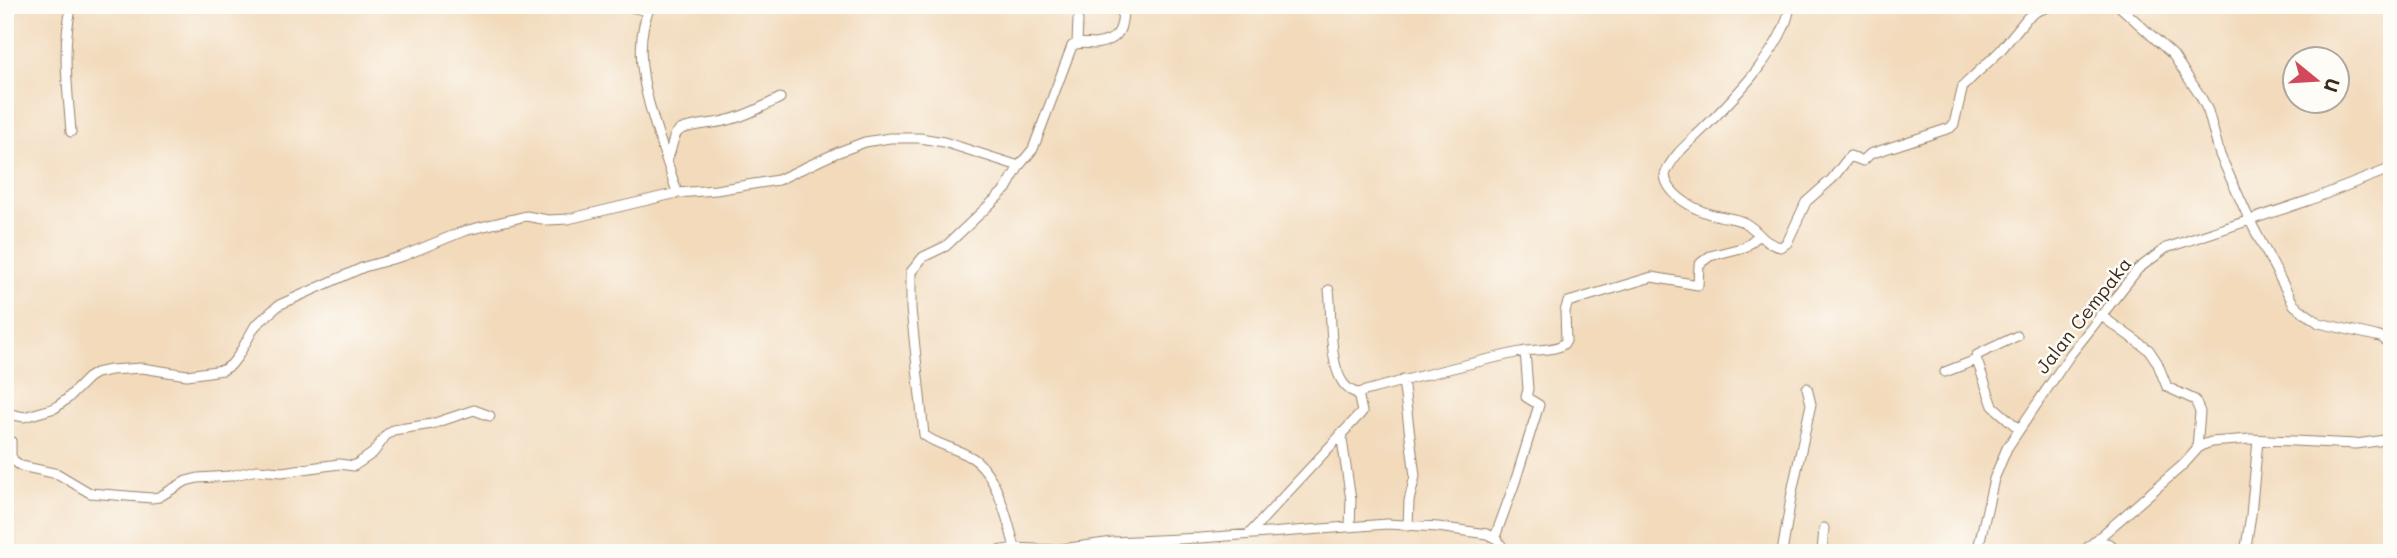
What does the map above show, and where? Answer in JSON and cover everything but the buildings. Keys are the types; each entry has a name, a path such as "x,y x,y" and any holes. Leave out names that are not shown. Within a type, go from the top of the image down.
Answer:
{"street":[{"path":"71,132 65,53 67,23 72,5"},
{"path":"621,5 650,8 643,46 643,75 650,108 677,192"},
{"path":"1015,548 998,491 976,460 924,435 913,329 911,278 917,262 928,253 946,246 1006,189 1018,166 1033,149 1072,46 1077,43 1103,42 1119,33 1123,25 1123,5"},
{"path":"1790,5 1783,31 1771,50 1743,87 1678,154 1665,175 1667,185 1680,198 1708,213 1744,222 1758,236 1778,247 1787,243 1805,202 1852,156 1862,161 1870,154 1950,128 1954,124 1963,86 2000,51 2026,18 2054,5"},
{"path":"2118,5 2173,55 2190,78 2208,111 2220,155 2245,223 2299,310 2319,323 2383,338 2392,347"},
{"path":"1077,43 1078,20"},
{"path":"667,159 672,153 675,136 681,129 727,121 780,98"},
{"path":"5,413 24,417 55,408 88,377 110,370 142,368 187,375 223,370 238,356 255,326 279,305 363,267 403,256 464,231 526,216 548,220 568,219 677,192 716,190 778,180 865,142 890,138 920,138 944,142 1018,166"},
{"name":"Jalan Cempaka","path":"1977,553 1999,464 2019,429 2100,315 2138,269 2166,248 2245,223 2392,168"},
{"path":"1329,290 1333,322 1330,333 1338,375 1345,387 1358,393 1525,351 1564,345 1565,311 1568,302 1652,276 1698,285 1699,265 1702,262 1714,255 1745,247 1758,236"},
{"path":"2100,315 2150,350 2167,387 2195,400 2200,412 2197,448"},
{"path":"2017,337 1977,355 1976,360 1993,406 2019,429"},
{"path":"1495,537 1539,405 1526,397 1528,389 1525,351"},
{"path":"1945,372 1976,360"},
{"path":"1403,380 1415,476 1409,501 1408,526"},
{"path":"1782,553 1811,404 1807,387"},
{"path":"1248,534 1362,411 1358,393"},
{"path":"5,438 11,440 11,456 21,466 58,474 91,493 152,498 198,478 230,476 257,470 282,472 342,463 354,466 373,453 393,430 432,424 474,410 490,416"},
{"path":"1341,433 1350,500 1350,526"},
{"path":"2078,553 2183,465 2197,448 2211,442 2258,440 2356,444 2392,439"},
{"path":"2245,553 2258,440"},
{"path":"986,553 1015,548 1054,550 1112,542 1387,524 1480,533 1495,537 1506,553"},
{"path":"1822,553 1824,528"},
{"path":"2096,540 2110,544 2115,552"}]}
